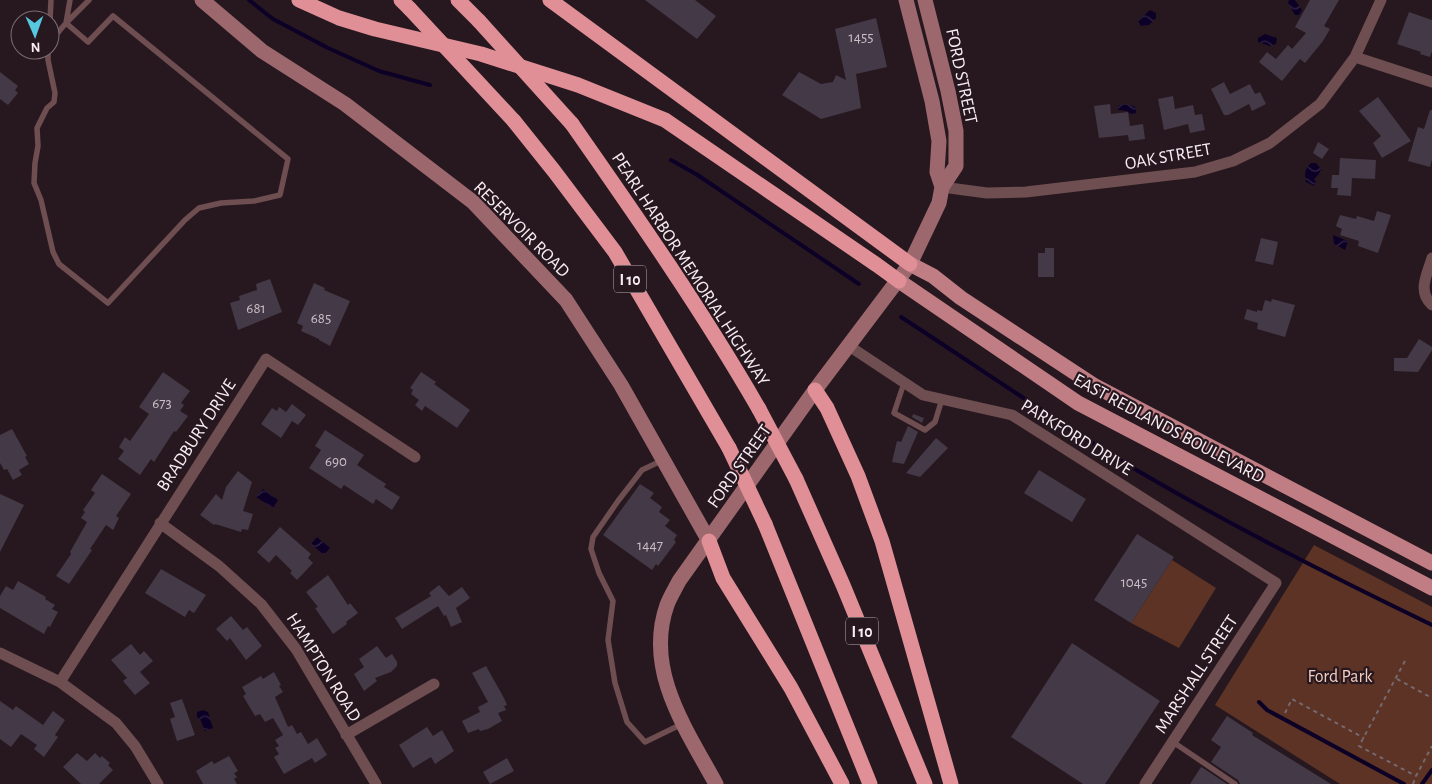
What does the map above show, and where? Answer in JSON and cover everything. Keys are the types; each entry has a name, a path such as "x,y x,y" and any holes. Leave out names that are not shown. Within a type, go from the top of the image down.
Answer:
{"highway":[{"path":"300,0 338,18 375,29 481,54 578,85 665,120 877,265 898,282"},
{"name":"PEARL HARBOR MEMORIAL HIGHWAY","path":"458,0 572,124 652,237 722,345 796,479 843,585 925,784"},
{"path":"550,0 910,264"},
{"name":"I 10","path":"405,4 514,121 615,252 729,448 765,524 870,784"},
{"path":"815,390 827,408 858,476 882,541 952,784"},
{"path":"709,541 723,578 791,688 842,784"}],"main road":[{"name":"EAST REDLANDS BOULEVARD","path":"910,264 934,276 961,298 1095,386 1432,563"},
{"name":"EAST REDLANDS BOULEVARD","path":"898,282 1078,403 1432,588"}],"street":[{"name":"RESERVOIR ROAD","path":"202,0 262,51 345,104 474,202 566,300 621,385 709,541"},
{"name":"FORD STREET","path":"906,0 932,101 939,141 937,172 942,187"},
{"name":"FORD STREET","path":"716,784 668,692 661,660 661,633 667,605 679,581 815,390 910,264 936,211 942,187 956,166 956,131 925,0"},
{"name":"OAK STREET","path":"942,187 987,193 1026,192 1196,172 1233,161 1270,143 1320,104 1355,57 1380,0"},
{"path":"1355,57 1432,82"},
{"path":"1432,258 1423,288 1426,299 1432,305"},
{"name":"PARKFORD DRIVE","path":"849,346 923,396 1012,415 1276,583"},
{"name":"BRADBURY DRIVE","path":"60,682 266,359 415,457"},
{"name":"HAMPTON ROAD","path":"160,523 219,566 261,604 296,649 376,784"},
{"name":"MARSHALL STREET","path":"1145,784 1276,583"},
{"path":"0,653 60,682 116,723 135,746 158,784"},
{"path":"346,735 434,684"}],"lane":[{"path":"66,23 70,0"},
{"path":"60,30 89,0"},
{"path":"48,60 55,93 54,102 47,108 37,128 38,146 34,183 41,200 54,252 59,264 108,303 184,220 199,208 222,203 254,201 280,195 288,160 113,16 88,42 66,23"},
{"path":"904,383 894,413 925,430 934,422 942,399"},
{"path":"663,460 642,470 593,537 591,549 599,573 613,601 608,640 615,683 627,722 646,742 684,724"},
{"path":"1173,742 1235,784"}],"path":[{"path":"1405,661 1359,746 1416,776"},
{"path":"1396,678 1432,698"},
{"path":"1285,713 1292,699 1364,738"},
{"path":"1413,784 1432,746"}],"green space":[{"name":"Ford Park","path":"1314,545 1432,607 1432,784 1340,784 1215,705"},
{"path":"1172,560 1216,588 1179,648 1131,623"}],"water":[{"path":"1289,0 1295,0 1302,10 1299,15 1295,15 1288,3"},
{"path":"1150,10 1156,13 1156,18 1149,25 1141,26 1138,21"},
{"path":"1265,34 1277,38 1276,44 1270,46 1258,42 1258,38"},
{"path":"1126,104 1136,107 1136,113 1131,114 1127,111 1118,110 1119,105"},
{"path":"1311,163 1316,163 1321,169 1314,179 1316,182 1314,186 1306,182 1305,179 1306,169"},
{"path":"1333,235 1348,241 1345,250 1334,244"},
{"path":"263,489 278,500 273,508 256,497"},
{"path":"317,537 330,548 324,555 311,544"},
{"path":"203,710 208,712 213,728 205,731 200,719 197,717 197,712"}],"building":[{"path":"645,0 695,0 716,16 697,39"},
{"path":"1310,0 1339,0 1324,26 1330,29 1323,41 1305,63 1300,59 1282,81 1259,62 1267,52 1276,59 1288,45 1292,49 1306,33 1295,27"},
{"path":"1409,12 1432,20 1432,51 1430,57 1397,44"},
{"path":"876,18 887,67 856,74 861,108 821,119 782,95 799,72 821,84 833,82 836,75 846,80 835,29"},
{"path":"0,72 18,86 15,90 18,93 8,105 0,99"},
{"path":"1224,82 1230,94 1250,84 1255,94 1260,92 1266,104 1252,111 1249,104 1228,115 1224,115 1211,89"},
{"path":"1173,96 1175,109 1193,105 1195,115 1202,114 1205,130 1190,133 1188,124 1164,130 1158,99"},
{"path":"1378,97 1411,141 1382,158 1373,143 1381,136 1359,111"},
{"path":"1110,104 1111,114 1128,112 1130,126 1143,124 1145,139 1129,141 1128,135 1099,138 1094,106"},
{"path":"1430,110 1432,110 1432,159 1430,167 1408,161 1418,127 1424,129"},
{"path":"1318,142 1329,149 1322,159 1313,153"},
{"path":"1340,158 1376,160 1375,179 1352,178 1351,196 1337,195 1338,188 1331,188 1332,175 1339,175"},
{"path":"1377,211 1391,215 1378,253 1358,246 1359,241 1340,235 1342,229 1336,226 1340,215 1356,219 1357,216 1374,221"},
{"path":"1261,238 1278,242 1273,265 1255,261"},
{"path":"1045,248 1054,248 1054,277 1038,277 1038,253 1045,253"},
{"path":"270,279 282,312 238,330 230,303 240,300 239,296 257,290 256,284"},
{"path":"314,283 325,288 324,290 350,301 330,346 301,331 303,326 297,323"},
{"path":"1272,299 1295,305 1285,337 1257,329 1258,323 1244,319 1247,309 1257,312 1257,310 1262,311 1265,300 1271,302"},
{"path":"1419,339 1432,347 1432,350 1418,372 1394,371 1394,358 1407,358"},
{"path":"163,372 190,391 181,403 184,405 180,411 188,416 176,432 174,431 154,462 151,459 140,475 118,459 124,451 119,447 125,437 130,441 149,414 139,407"},
{"path":"421,372 436,382 434,384 470,410 457,428 425,406 422,411 415,405 419,400 411,394 413,390 410,388"},
{"path":"292,404 306,415 298,425 292,421 281,438 261,424 272,408 277,411 279,407 286,412"},
{"path":"913,414 924,418 922,423 912,417"},
{"path":"908,426 918,432 904,464 892,462 897,441 901,442"},
{"path":"12,429 27,456 25,457 29,464 19,470 22,475 13,480 7,469 4,470 0,463 0,435"},
{"path":"325,430 364,455 357,465 386,484 384,487 400,497 392,510 376,499 373,504 344,485 341,489 309,468 321,450 315,446"},
{"path":"936,438 948,448 920,477 906,473"},
{"path":"1039,470 1086,499 1072,522 1024,493"},
{"path":"238,471 252,482 243,511 253,514 248,530 242,529 241,532 214,525 200,515 216,494 222,500 226,487"},
{"path":"102,474 131,494 116,516 119,518 113,530 106,525 69,584 56,576 71,554 70,552 87,522 81,518 85,512 83,510 95,493 91,490"},
{"path":"640,484 654,493 650,498 662,507 659,512 670,520 665,526 677,535 674,540 676,542 658,566 656,564 652,570 603,535"},
{"path":"0,494 24,505 0,552"},
{"path":"280,527 311,554 308,558 313,563 297,580 290,573 292,571 276,555 269,563 257,552"},
{"path":"1137,534 1174,557 1131,623 1094,600"},
{"path":"161,569 206,595 194,613 189,610 185,617 145,593"},
{"path":"328,575 348,605 350,603 358,613 333,634 315,608 318,607 306,592"},
{"path":"18,581 46,597 45,599 55,605 52,609 58,612 44,634 0,608 0,596 6,586 13,590"},
{"path":"439,585 449,596 462,587 470,598 456,608 462,622 451,627 446,615 444,616 438,606 402,629 395,618 431,596 429,593"},
{"path":"231,616 243,630 247,627 262,646 246,660 230,638 227,641 216,629"},
{"path":"1072,643 1160,701 1105,784 1083,784 1011,737"},
{"path":"131,644 140,655 144,651 153,661 140,672 150,683 135,695 123,681 127,678 111,660"},
{"path":"377,646 386,658 392,654 397,662 397,666 391,672 375,678 377,681 364,691 354,674 364,667 359,659"},
{"path":"486,666 504,698 507,705 504,706 506,710 498,713 502,721 488,729 480,731 479,729 468,733 462,721 480,712 478,707 488,702 472,673"},
{"path":"274,672 283,692 275,697 288,727 292,725 297,734 301,732 308,744 317,738 327,755 315,763 312,758 284,774 274,757 279,754 275,748 279,746 275,740 283,735 273,718 265,722 260,714 255,716 243,696 246,694 242,687 261,676 263,679"},
{"path":"182,699 195,735 177,741 170,719 175,717 170,703"},
{"path":"0,701 13,710 16,706 43,725 53,711 65,720 55,735 58,737 44,757 34,749 37,745 21,734 11,747 0,739"},
{"path":"1227,716 1253,733 1252,735 1331,784 1240,784 1238,780 1211,762 1221,747 1211,740"},
{"path":"427,727 433,736 442,730 454,751 435,764 431,757 413,768 399,745"},
{"path":"77,753 87,761 95,753 100,758 102,756 110,763 108,765 113,770 99,784 81,784 63,767"},
{"path":"229,756 238,771 234,773 237,777 234,779 237,784 203,784 196,771 212,761 214,764"},
{"path":"507,758 514,771 490,784 483,772"},
{"path":"1201,767 1206,770 1227,784 1190,784"}],"waterway":[{"path":"249,0 273,19 328,48 379,71 430,85"},
{"path":"671,160 696,174 859,284"},
{"path":"901,317 1133,468 1281,550 1432,625"},
{"path":"1259,702 1267,710 1404,784"},
{"path":"1422,784 1432,770"}]}
